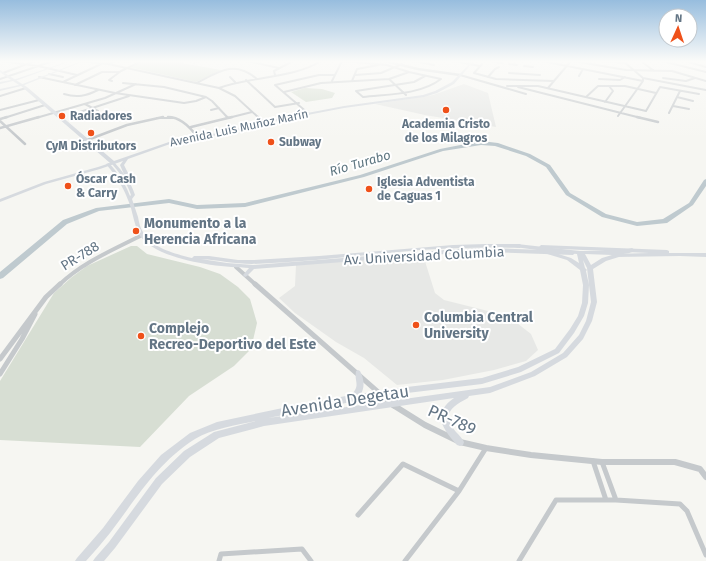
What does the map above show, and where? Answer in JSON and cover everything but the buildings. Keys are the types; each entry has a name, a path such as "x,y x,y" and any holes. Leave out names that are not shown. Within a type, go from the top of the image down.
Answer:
{"main road":[{"path":"0,90 10,87"},
{"name":"Avenida Luis Muñoz Marín","path":"0,199 45,183 129,157 163,144 309,113 358,104 425,95 444,87"},
{"path":"26,88 71,127 75,135 109,163"},
{"name":"Avenida Luis Muñoz Marín","path":"0,199 58,176 109,163 157,144 197,137"},
{"path":"127,178 122,165 129,157"},
{"name":"Av. Universidad Columbia","path":"109,163 127,178 133,194 130,199"},
{"name":"Av. Universidad Columbia","path":"109,163 123,182 142,235 153,245 166,253 192,258 213,258 251,262 465,251 620,255 682,254"},
{"path":"22,192 58,176"},
{"name":"Av. Universidad Columbia","path":"192,258 201,262 236,267 253,267 456,246 516,246 632,250 706,255"},
{"path":"516,246 581,253 623,252 632,250"},
{"path":"546,252 569,259 584,270"},
{"name":"Avenida Degetau","path":"98,561 112,545 159,481 187,454 217,435 264,422 394,405 490,390 533,374 565,355 581,337 589,322 594,302 590,268 581,253"},
{"name":"Avenida Degetau","path":"80,561 106,531 141,484 164,458 193,436 217,426 278,412 352,400 382,393 482,381 519,370 557,351 572,331 580,316 585,297 586,285 581,253"},
{"path":"590,268 598,261 608,257 620,255"},
{"path":"213,258 231,263 236,267 245,264 280,262 292,259"},
{"path":"245,275 253,267"},
{"path":"352,400 360,387 358,373"},
{"path":"460,442 450,432 444,422 443,416 446,409 455,400 477,392"}],"street":[{"path":"85,87 115,93 184,102 196,101 206,97"},
{"path":"0,128 85,104 129,87"},
{"path":"165,87 206,97 228,118"},
{"path":"214,87 235,96 264,122"},
{"path":"254,87 275,107 299,103"},
{"path":"278,87 299,103 309,113"},
{"path":"284,92 305,87"},
{"path":"379,87 356,90 361,96 364,97 403,92 425,87"},
{"path":"398,87 406,95"},
{"path":"504,87 526,94"},
{"path":"519,87 658,122"},
{"path":"544,87 646,111 656,93 662,87"},
{"path":"586,97 595,87"},
{"path":"605,102 614,91 610,87"},
{"path":"630,87 656,93"},
{"path":"663,87 699,94"},
{"path":"690,87 706,90"},
{"path":"0,96 26,88"},
{"path":"618,116 637,89"},
{"path":"64,94 71,97 79,97 99,90"},
{"path":"669,113 680,91"},
{"path":"80,112 130,95"},
{"path":"677,97 693,101"},
{"path":"0,110 39,100"},
{"path":"8,102 12,107"},
{"path":"85,104 98,110"},
{"path":"0,120 45,106"},
{"path":"673,106 689,109"},
{"path":"211,110 219,108"},
{"path":"191,127 252,112"},
{"path":"83,141 159,116 172,117 191,127 197,137"},
{"path":"0,120 25,144"},
{"name":"PR-788","path":"0,358 51,291 74,272 104,254 142,235"},
{"name":"PR-789","path":"236,267 394,405 425,425 460,442 531,456 602,462 675,462 703,468 706,477"},
{"name":"PR-788","path":"0,374 22,338 38,307"},
{"path":"405,561 459,491 486,448"},
{"path":"593,461 606,500"},
{"path":"602,462 616,500"},
{"path":"358,516 402,464 459,491"},
{"path":"519,561 556,500 616,500 680,504 687,511 706,555"},
{"path":"219,561 221,554 302,549 311,561"}],"shaded area":[{"name":"Academia Cristo de los Milagros","path":"455,87 472,87 488,93 496,127 425,115 375,104 433,95"},
{"path":"305,88 322,89 335,93 332,98 306,102 291,92"},
{"name":"Complejo Recreo-Deportivo del Este","path":"131,246 137,246 147,254 200,267 220,274 238,287 250,299 257,323 251,349 234,366 189,396 140,447 0,440 0,381 54,293 87,266"},
{"name":"Columbia Central University","path":"423,255 435,293 444,300 508,316 531,334 538,350 526,361 494,370 443,380 397,385 364,358 336,342 295,313 279,298 295,286 296,265"}],"waterway":[{"name":"Río Turabo","path":"0,276 65,222 98,209 169,201 197,207 245,205 362,176 442,150 481,143 496,144 528,155 548,166 568,194 604,216 637,224 665,221 691,204 706,181"}],"place":[{"name":"Academia Cristo de los Milagros","path":"446,110"},
{"name":"Radiadores","path":"62,116"},
{"name":"CyM Distributors","path":"91,133"},
{"name":"Subway","path":"271,142"},
{"name":"Óscar Cash & Carry","path":"68,186"},
{"name":"Iglesia Adventista de Caguas 1","path":"369,189"},
{"name":"Monumento a la Herencia Africana","path":"136,231"},
{"name":"Columbia Central University","path":"416,325"},
{"name":"Complejo Recreo-Deportivo del Este","path":"141,336"}]}
